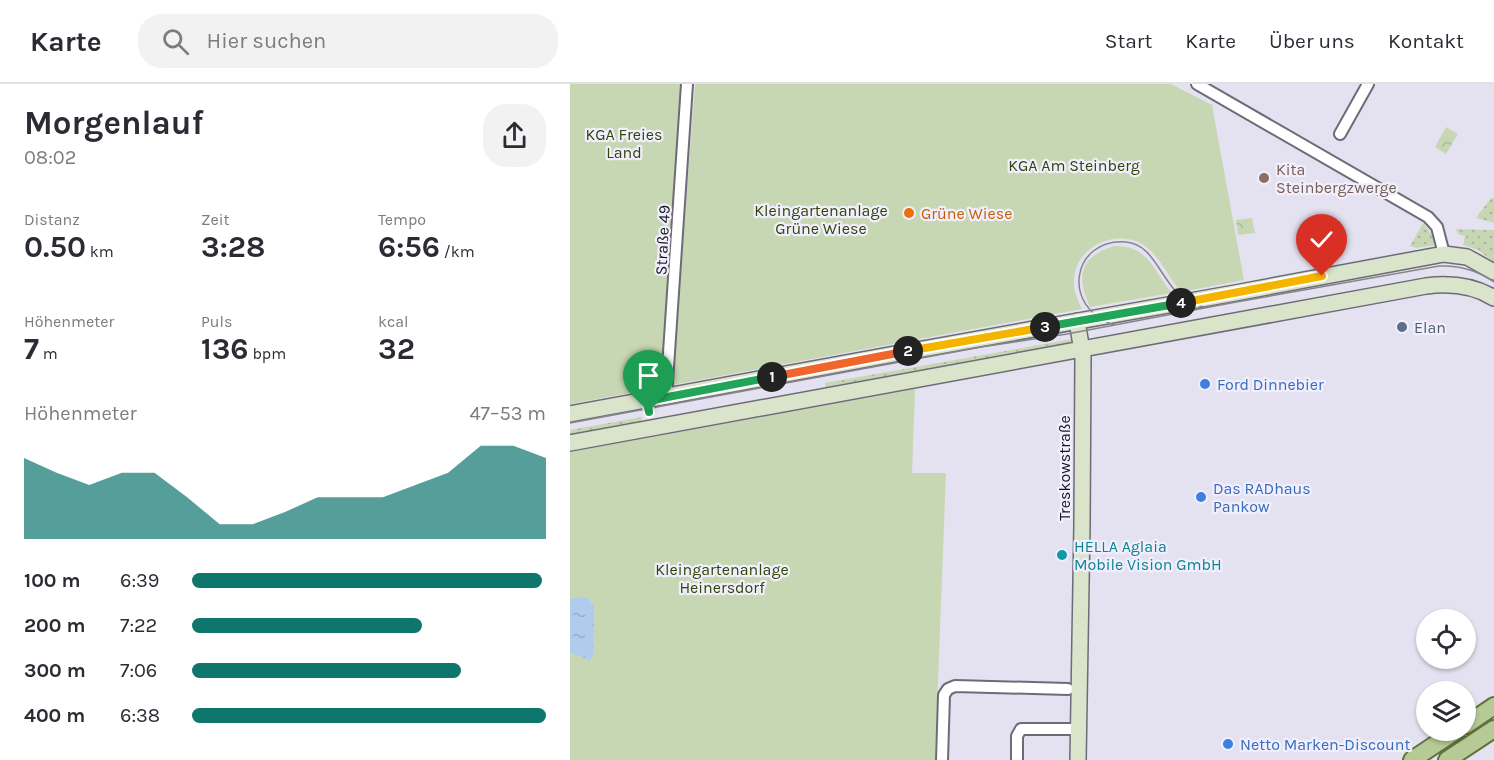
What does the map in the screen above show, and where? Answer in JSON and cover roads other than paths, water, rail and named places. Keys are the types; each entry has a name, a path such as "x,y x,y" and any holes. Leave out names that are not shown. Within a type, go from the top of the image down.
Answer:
{"main road":[{"path":"570,414 1444,254 1467,257 1494,272"},
{"path":"570,443 1227,321 1434,285 1460,285 1473,288 1494,298"},
{"name":"Treskowstraße","path":"1077,321 1082,349 1078,760"},
{"path":"647,401 651,428"},
{"path":"1476,718 1494,706"},
{"path":"1447,760 1494,729"},
{"path":"1412,760 1440,741"}],"street":[{"name":"Straße 49","path":"666,397 687,84"},
{"path":"1197,84 1428,217 1437,227 1444,254"},
{"path":"1340,134 1368,84"},
{"path":"942,760 944,695 948,689 955,686 1068,689"},
{"path":"1017,760 1017,736 1021,729 1078,729"}],"water":[{"path":"587,598 594,606 593,655 590,661 570,653 570,599"}],"tram line":[{"path":"1114,325 1097,316 1086,304 1080,290 1080,275 1084,262 1094,251 1108,244 1126,242 1138,245 1155,262 1179,295 1190,303 1205,307"},
{"path":"570,423 1439,266 1468,269 1494,282"}],"place":[{"name":"Kita Steinbergzwerge","path":"1264,178"},
{"name":"Grüne Wiese","path":"909,213"},
{"name":"Elan","path":"1402,327"},
{"name":"Ford Dinnebier","path":"1205,384"},
{"name":"Das RADhaus Pankow","path":"1201,497"},
{"name":"HELLA Aglaia Mobile Vision GmbH","path":"1062,555"},
{"name":"Netto Marken-Discount","path":"1228,744"}],"park label":[{"name":"KGA Freies Land","path":"624,143"},
{"name":"KGA Am Steinberg","path":"1074,165"},
{"name":"Kleingartenanlage Grüne Wiese","path":"821,219"},
{"name":"Kleingartenanlage Heinersdorf","path":"722,578"}]}
